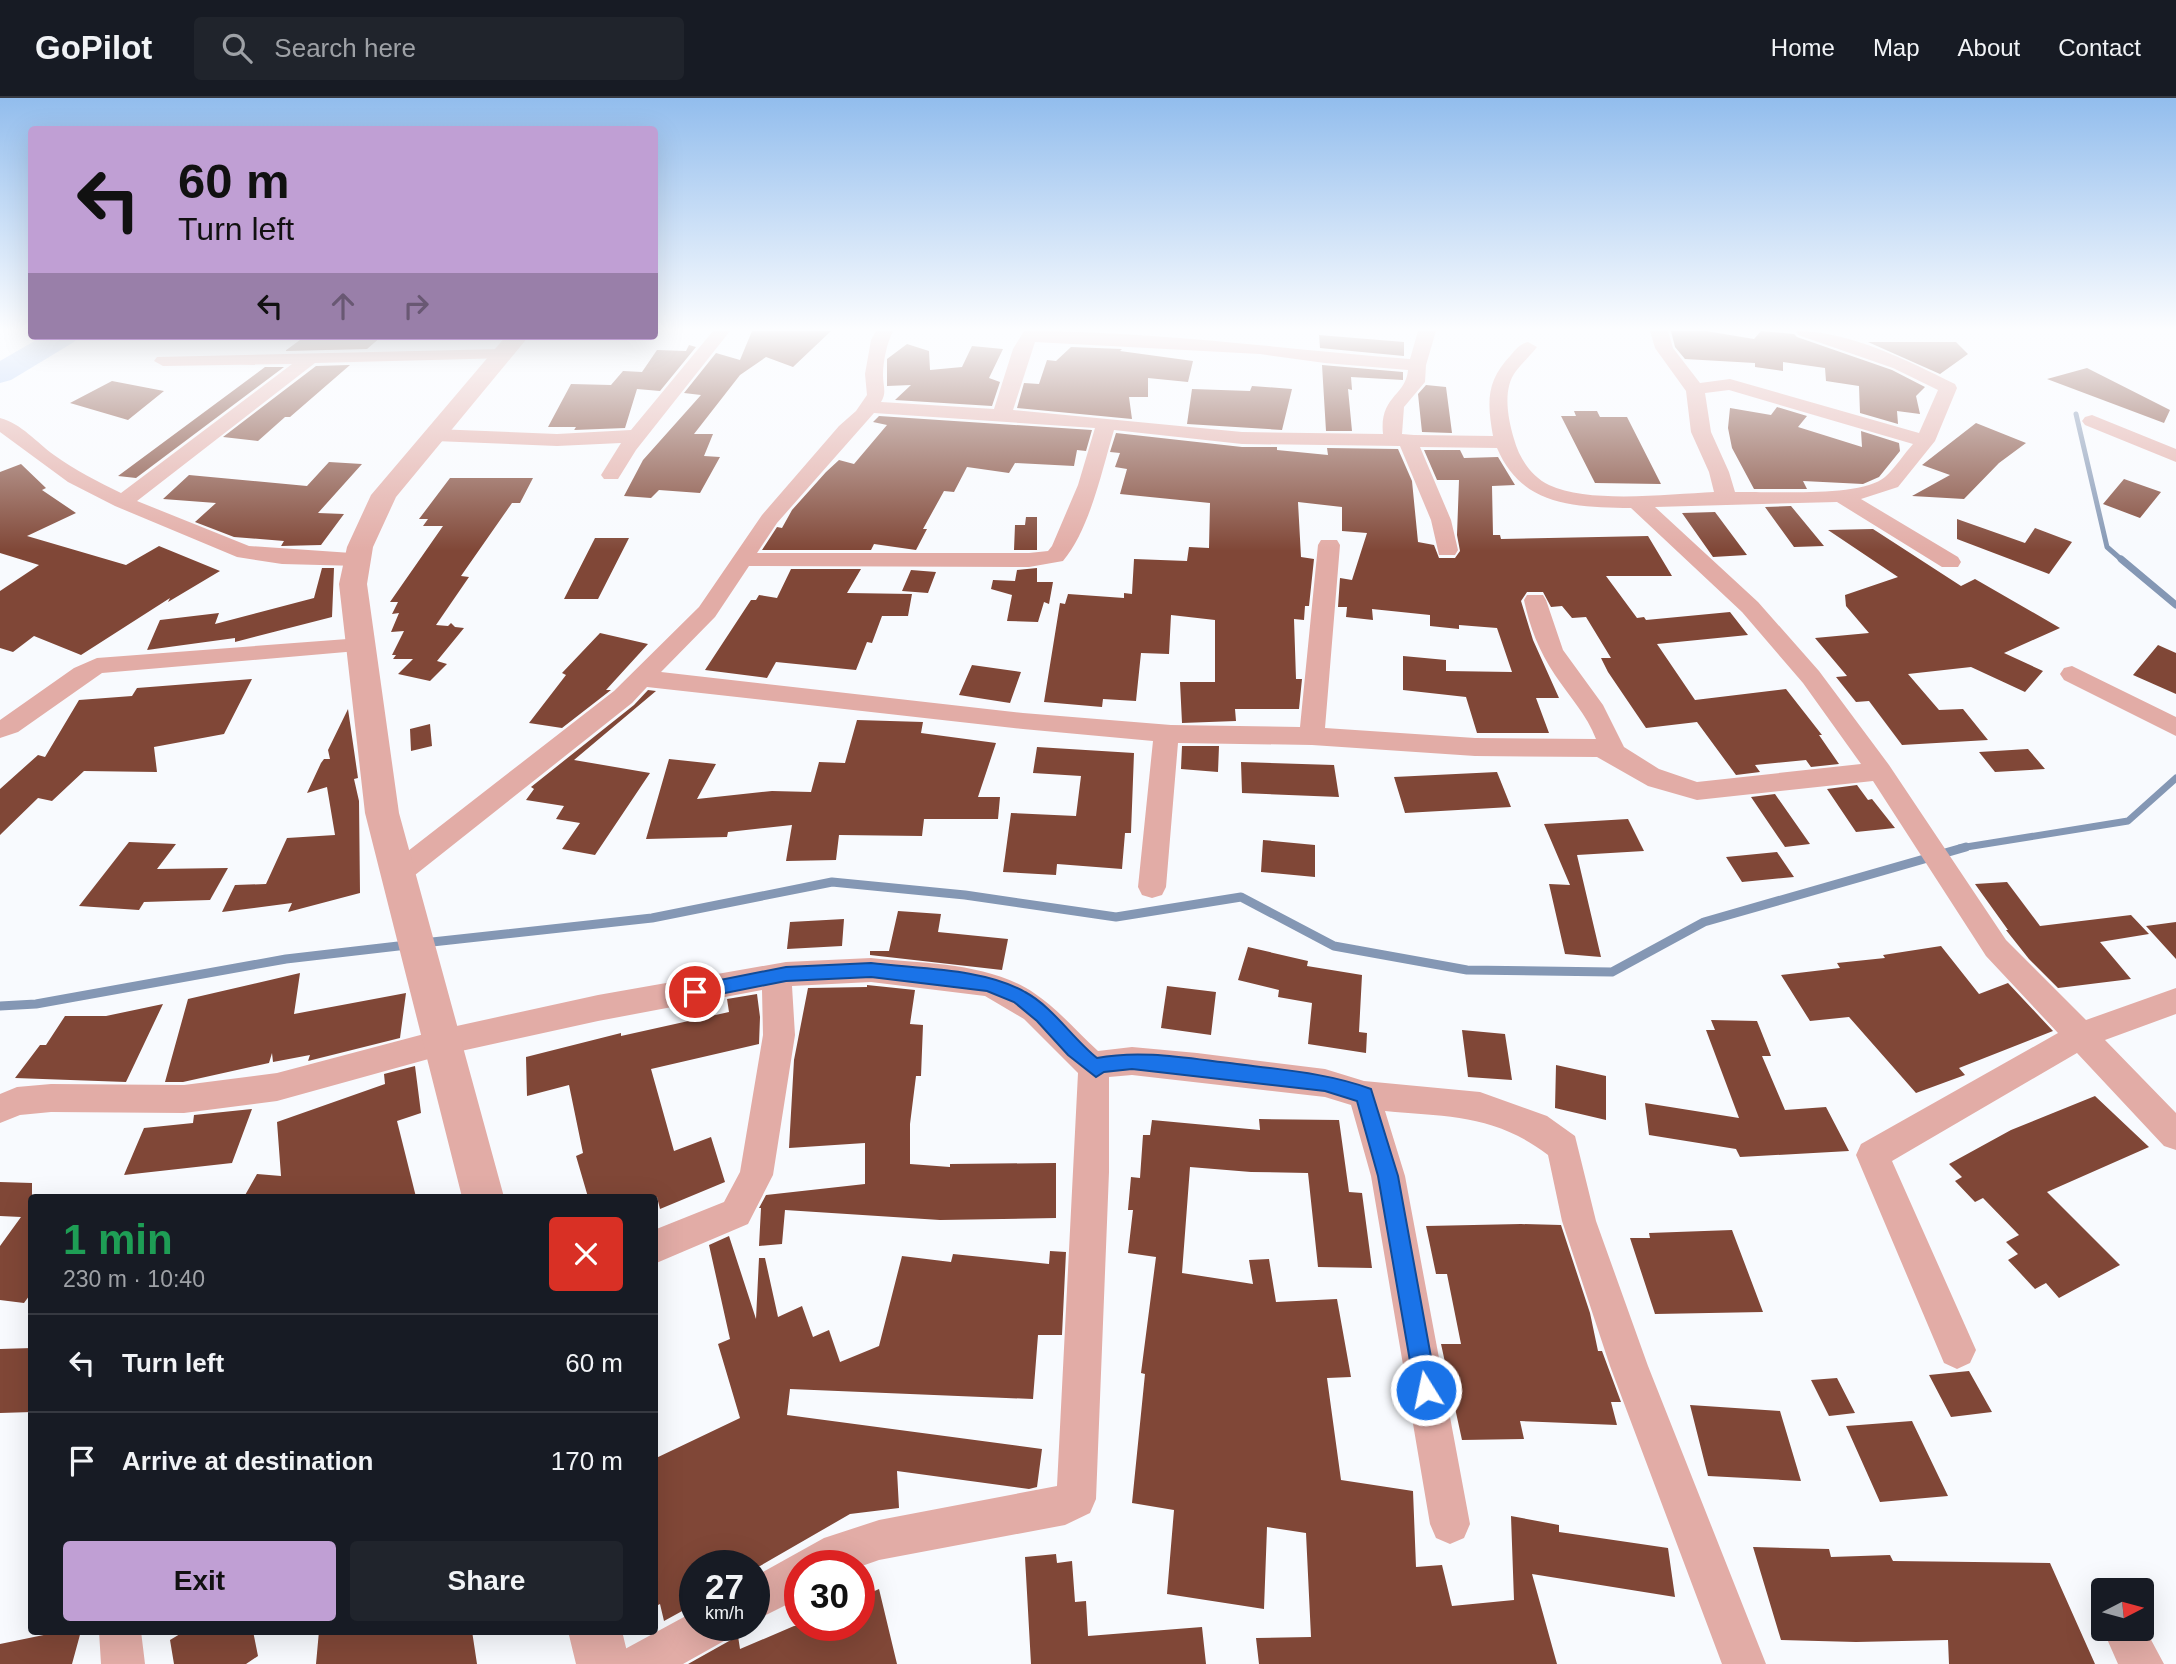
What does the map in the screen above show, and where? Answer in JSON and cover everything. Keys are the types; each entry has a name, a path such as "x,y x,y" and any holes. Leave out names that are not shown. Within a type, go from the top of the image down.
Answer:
{"street":[{"path":"122,502 243,404"},
{"path":"461,404 384,495 360,547 354,584 382,813 400,872 482,1194"},
{"path":"611,475 636,436 662,404"},
{"path":"400,872 623,697 707,612 769,519 870,404"},
{"path":"1002,414 1005,404"},
{"path":"1394,404 1390,414 1441,520 1447,550"},
{"path":"1498,404 1503,442 1523,474 1546,491 1583,498 1636,501 1840,495 1891,483 1925,441 1942,404"},
{"path":"1696,404 1701,434 1720,474 1725,498"},
{"path":"1799,404 1925,441"},
{"path":"868,407 1002,414 1242,438 1503,442"},
{"path":"2092,421 2176,456"},
{"path":"0,424 22,437 45,458 75,478 122,502 246,552 282,557 358,559"},
{"path":"743,559 1029,561 1055,556 1062,548 1088,485 1106,424"},
{"path":"435,435 557,440 636,436"},
{"path":"1840,495 1950,562"},
{"path":"1636,501 1751,607 1811,677 1880,771 1996,948 2176,1136"},
{"path":"1312,736 1329,545"},
{"path":"1535,600 1542,630 1555,658 1586,696 1606,728 1612,749"},
{"path":"2,733 82,674 97,666 361,645"},
{"path":"2072,674 2176,727"},
{"path":"642,678 1009,719 1166,733 1312,736 1475,747 1612,749 1654,778 1676,788 1697,791 1880,771"},
{"path":"1152,887 1166,733"},
{"path":"0,1109 17,1101 51,1097 184,1099 277,1087 443,1042 598,1008 777,976 871,970 988,984 1020,997 1096,1069"},
{"path":"658,1245 736,1213 756,1175 779,1035 777,976"},
{"path":"1957,1350 1873,1155 2082,1035 2176,1002"},
{"path":"848,1550 879,1540 1065,1505 1076,1499 1093,1172 1093,1074 1098,1065 1132,1061 1325,1083 1364,1095 1480,1106 1535,1126 1563,1147 1579,1221 1629,1366 1744,1664"},
{"path":"1364,1095 1388,1176 1450,1524"},
{"path":"120,1635 123,1664"},
{"path":"596,1635 603,1664"},
{"path":"640,1664 682,1641"}],"building":[{"path":"74,404 148,404 128,420"},
{"path":"215,404 235,404 136,478 118,476"},
{"path":"266,404 305,404 290,417 285,417 258,441 223,437"},
{"path":"560,404 632,404 625,428 574,430 576,427 548,427"},
{"path":"693,404 717,404 694,434 713,434 704,456 720,457 700,493 659,490 651,498 624,496 643,460"},
{"path":"1018,404 1130,404 1132,419 1017,408"},
{"path":"1190,404 1288,404 1282,430 1187,424"},
{"path":"1324,404 1349,404 1352,431 1326,431"},
{"path":"1419,404 1448,404 1452,433 1422,432"},
{"path":"1860,404 1918,404 1920,414 1897,411 1898,424 1860,413"},
{"path":"2114,404 2158,404 2170,410 2164,423"},
{"path":"1777,407 1807,416 1798,427 1862,447 1861,431 1899,443 1900,451 1879,477 1863,484 1803,481 1807,489 1754,489 1732,448 1728,428 1730,408 1771,415"},
{"path":"1574,411 1597,411 1600,417 1627,417 1661,484 1595,483 1561,416 1576,416"},
{"path":"879,416 1092,430 1086,451 1077,450 1074,466 1015,463 1009,473 967,467 954,492 944,491 923,529 927,529 916,550 874,544 871,550 762,550 777,527 782,528 792,510 826,472 839,460 854,464 887,425 873,422"},
{"path":"1976,423 2026,443 1999,463 1964,499 1912,496 1950,475 1922,465"},
{"path":"1116,433 1242,447 1277,447 1277,450 1328,455 1327,448 1398,449 1412,481 1418,542 1434,545 1439,558 1455,558 1460,551 1457,535 1459,480 1437,480 1424,450 1460,450 1464,458 1498,457 1515,485 1492,486 1493,535 1500,535 1501,539 1648,536 1672,576 1606,576 1637,618 1644,617 1646,620 1730,612 1748,635 1657,644 1695,700 1786,689 1822,735 1819,735 1839,764 1811,767 1806,760 1755,765 1760,772 1736,775 1697,722 1646,728 1608,672 1601,658 1611,658 1586,617 1572,618 1562,606 1551,607 1543,592 1527,592 1521,601 1533,640 1559,698 1536,698 1549,733 1477,733 1466,697 1403,690 1403,656 1446,660 1446,671 1512,672 1497,628 1459,625 1459,629 1430,626 1430,615 1372,609 1373,620 1346,617 1347,607 1338,607 1340,578 1352,580 1367,533 1342,531 1342,507 1298,502 1301,557 1314,559 1309,606 1305,606 1304,620 1294,619 1296,679 1302,679 1299,709 1235,709 1236,721 1182,723 1180,682 1215,682 1215,620 1171,615 1169,654 1141,653 1136,701 1103,699 1102,707 1044,702 1060,603 1065,604 1068,594 1124,598 1124,593 1132,594 1134,559 1187,561 1189,547 1209,548 1210,503 1120,494 1127,469 1115,467 1120,453 1110,452"},
{"path":"329,462 362,464 318,513 344,514 321,545 281,546 284,541 234,537 195,522 216,503 163,499 189,475 307,486"},
{"path":"21,464 46,488 42,490 76,513 27,536 126,565 159,546 220,571 168,602 170,598 81,655 34,636 13,652 0,648 0,591 39,565 0,553 0,472"},
{"path":"450,478 533,478 520,503 512,503 461,576 469,577 436,625 448,626 451,623 455,627 464,628 437,661 447,664 430,681 398,674 413,659 393,659 396,655 392,655 404,631 391,632 399,613 392,614 398,602 390,602 443,526 423,526 428,519 419,519"},
{"path":"2124,479 2161,492 2140,518 2103,504"},
{"path":"1791,506 1824,546 1794,547 1765,507"},
{"path":"1715,512 1747,555 1713,557 1682,513"},
{"path":"1026,517 1037,517 1037,550 1014,550 1015,525 1025,525"},
{"path":"1957,519 2025,543 2035,528 2072,542 2049,574 1957,539"},
{"path":"1873,529 1961,586 1975,579 2060,628 2004,653 2043,671 2025,692 1971,667 1908,674 1939,710 1963,709 1988,740 1902,745 1869,701 1856,702 1836,677 1847,676 1815,638 1869,633 1846,606 1845,595 1898,577 1828,530"},
{"path":"595,538 629,538 598,599 564,599"},
{"path":"322,568 334,568 332,617 235,642 235,638 147,650 160,620 219,613 215,624 314,598"},
{"path":"1037,568 1037,582 1053,582 1049,604 1044,602 1038,622 1007,621 1012,595 991,589 993,580 1015,581 1017,570"},
{"path":"791,569 861,569 847,593 912,594 908,616 882,616 872,643 867,642 856,670 776,662 767,678 705,670 751,600 756,600 759,595 777,598"},
{"path":"911,570 936,572 928,593 902,591"},
{"path":"600,633 648,644 606,690 611,690 562,728 529,723 566,675 562,673"},
{"path":"2158,645 2176,653 2176,694 2133,675"},
{"path":"972,665 1021,672 1010,703 959,695"},
{"path":"252,679 224,734 154,747 157,772 84,771 52,801 38,798 0,835 0,789 38,755 45,757 79,700 132,696 137,688"},
{"path":"648,690 656,691 574,760 650,773 595,855 562,849 580,823 556,819 564,806 526,800 534,789 531,787 634,705"},
{"path":"348,709 358,778 354,779 359,801 360,893 288,912 292,903 222,912 235,885 266,884 287,838 335,835 327,787 307,793 321,763 324,759 330,759 328,750"},
{"path":"857,720 923,722 921,733 996,743 978,797 1000,797 998,819 924,819 922,836 839,835 836,860 786,861 792,825 728,832 727,837 646,839 669,759 716,764 697,799 772,791 811,792 819,762 845,763"},
{"path":"430,724 432,746 411,751 410,729"},
{"path":"1182,746 1219,746 1218,772 1181,769"},
{"path":"1037,747 1134,753 1131,833 1125,833 1122,869 1057,864 1056,875 1003,872 1011,813 1076,816 1081,776 1033,773"},
{"path":"2028,749 2045,769 1995,772 1979,752"},
{"path":"1241,762 1334,765 1339,797 1242,793"},
{"path":"1497,772 1511,807 1405,813 1394,777"},
{"path":"1857,785 1895,828 1856,832 1827,789"},
{"path":"1775,794 1810,844 1785,847 1751,797"},
{"path":"1628,819 1644,851 1577,855 1601,957 1565,954 1549,884 1570,885 1544,824"},
{"path":"1263,840 1315,845 1315,877 1261,872"},
{"path":"129,842 176,844 157,869 228,868 210,900 144,902 139,910 79,906"},
{"path":"1777,852 1794,877 1742,882 1726,857"},
{"path":"2007,882 2040,926 2131,915 2149,934 2100,942 2131,979 2058,988 2029,959 1975,884"},
{"path":"898,911 941,914 938,932 1008,939 1002,970 870,955 870,951 889,951"},
{"path":"844,919 842,946 787,949 790,922"},
{"path":"2176,922 2176,959 2146,926"},
{"path":"1941,946 1979,994 2008,983 2053,1031 1959,1068 1965,1075 1916,1093 1849,1017 1810,1021 1781,975 1840,968 1837,963 1885,958 1883,955"},
{"path":"1248,947 1308,961 1307,966 1362,975 1359,1032 1367,1033 1366,1053 1308,1044 1312,1003 1278,997 1279,990 1238,980"},
{"path":"300,973 294,1014 406,993 400,1038 308,1061 310,1055 273,1062 272,1053 269,1063 183,1082 165,1082 188,999"},
{"path":"867,985 915,990 910,1024 923,1025 921,1076 916,1076 910,1124 910,1164 950,1167 950,1164 1056,1163 1056,1218 940,1220 785,1210 782,1244 759,1246 759,1208 766,1195 865,1184 865,1143 789,1148 794,1060 808,988"},
{"path":"1167,986 1216,992 1211,1035 1161,1028"},
{"path":"757,994 759,1044 651,1069 674,1151 711,1137 725,1182 660,1209 658,1194 587,1194 576,1156 583,1153 569,1085 527,1096 526,1057 621,1033 621,1036 729,1012 727,999"},
{"path":"163,1004 126,1082 15,1078 40,1045 46,1045 65,1016 106,1016"},
{"path":"1711,1020 1757,1021 1771,1056 1762,1056 1785,1110 1826,1107 1849,1151 1740,1157 1736,1149 1649,1135 1645,1103 1739,1118 1706,1030 1715,1030"},
{"path":"1462,1030 1505,1034 1512,1080 1468,1077"},
{"path":"1556,1065 1606,1076 1606,1120 1555,1108"},
{"path":"415,1066 421,1113 397,1121 415,1194 246,1194 257,1174 281,1176 277,1122 385,1084 384,1074"},
{"path":"2095,1096 2149,1147 2047,1192 2120,1265 2059,1298 2046,1283 2035,1289 2008,1260 2018,1254 2006,1242 2019,1235 1983,1198 1975,1202 1955,1181 1962,1177 1949,1164 2011,1130"},
{"path":"252,1109 232,1163 124,1175 144,1128 193,1123 194,1115"},
{"path":"1259,1119 1339,1120 1349,1192 1362,1193 1372,1268 1318,1267 1308,1173 1190,1167 1182,1273 1253,1284 1249,1260 1269,1259 1276,1302 1337,1299 1351,1377 1327,1378 1341,1480 1413,1491 1416,1567 1442,1565 1452,1606 1514,1600 1511,1516 1559,1525 1559,1532 1668,1548 1675,1597 1532,1574 1557,1664 1259,1664 1256,1638 1311,1637 1306,1533 1267,1527 1264,1609 1167,1594 1174,1510 1132,1503 1145,1374 1141,1373 1156,1257 1128,1253 1133,1210 1128,1210 1131,1177 1140,1178 1143,1135 1150,1135 1152,1120 1260,1130"},
{"path":"0,1182 32,1183 32,1194 28,1194 28,1298 24,1303 0,1300 0,1246 21,1217 0,1216"},
{"path":"1561,1225 1590,1313 1598,1351 1602,1351 1621,1402 1611,1402 1617,1425 1520,1421 1524,1439 1462,1440 1441,1344 1461,1344 1447,1274 1436,1274 1426,1226"},
{"path":"1732,1230 1763,1312 1655,1314 1630,1238 1650,1238 1649,1233"},
{"path":"729,1236 756,1319 759,1258 765,1258 778,1317 802,1306 813,1337 829,1330 840,1362 879,1346 902,1256 951,1262 953,1254 1049,1264 1050,1251 1066,1252 1062,1335 1038,1335 1033,1399 790,1389 787,1415 1042,1449 1037,1487 1029,1489 897,1471 899,1508 850,1514 770,1560 770,1550 679,1550 679,1613 664,1621 660,1604 658,1605 658,1457 740,1418 718,1344 730,1339 709,1245"},
{"path":"28,1348 28,1412 0,1413 0,1349"},
{"path":"1969,1371 1992,1412 1951,1417 1929,1375"},
{"path":"1837,1378 1855,1413 1829,1416 1811,1380"},
{"path":"1690,1405 1780,1411 1801,1481 1708,1476"},
{"path":"1912,1421 1948,1496 1880,1502 1846,1426"},
{"path":"1753,1547 1829,1549 1831,1557 1890,1555 1893,1561 2050,1563 2095,1664 1949,1664 1948,1640 1781,1640"},
{"path":"1056,1554 1057,1563 1072,1561 1075,1602 1086,1601 1088,1636 1202,1627 1206,1664 1031,1664 1025,1557"},
{"path":"879,1589 897,1664 688,1664 729,1641 739,1641 740,1649 759,1641 770,1641 770,1636 784,1630 784,1641 875,1641 875,1591"},
{"path":"44,1635 80,1635 72,1664 0,1664 0,1644"},
{"path":"178,1635 254,1635 258,1656 246,1664 174,1664 170,1640"},
{"path":"319,1635 473,1635 477,1664 316,1664"}],"waterway":[{"path":"2076,414 2107,547 2123,561"},
{"path":"2121,559 2176,605"},
{"path":"1966,847 2128,821 2176,778"},
{"path":"423,943 652,918 832,882 965,895 1116,917 1241,897 1334,946 1467,970 1612,972 1704,922 1966,847"},
{"path":"1960,848 1966,847"},
{"path":"0,1006 36,1004 286,959 407,945"}],"route":[{"path":"695,992 786,974 871,970 988,984 1020,997 1057,1028 1074,1050 1096,1069 1098,1065 1132,1061 1197,1067 1325,1083 1364,1095 1388,1176 1426,1390"}]}
